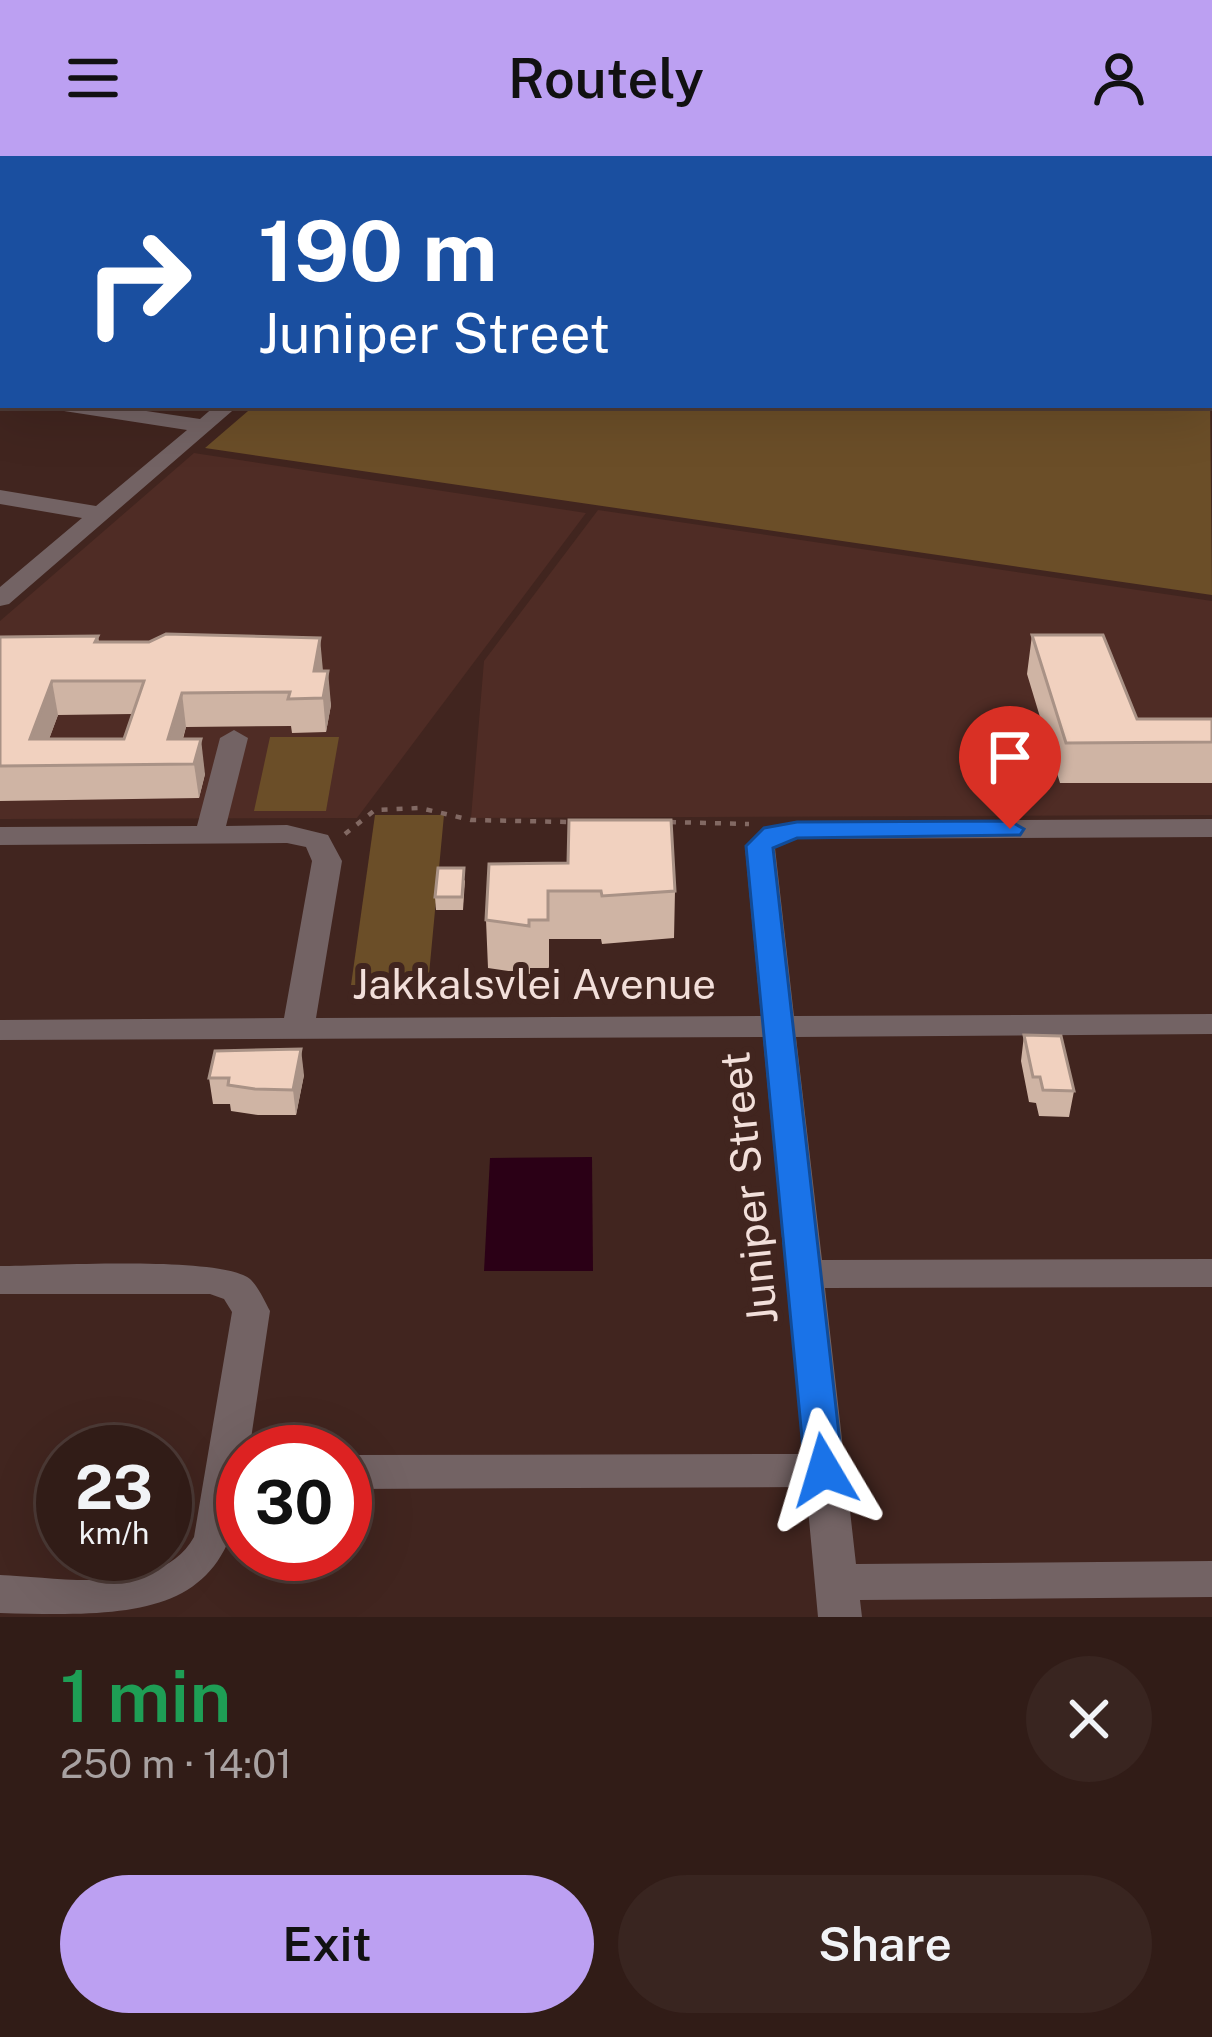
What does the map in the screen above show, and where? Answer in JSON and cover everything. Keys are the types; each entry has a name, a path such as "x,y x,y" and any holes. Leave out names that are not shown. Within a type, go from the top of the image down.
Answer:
{"street":[{"path":"84,408 204,426"},
{"path":"0,599 225,408"},
{"path":"0,497 101,514"},
{"path":"209,834 234,738"},
{"path":"769,836 797,830 1212,829"},
{"path":"0,836 299,835 325,847 327,861 298,1029"},
{"name":"Juniper Street","path":"769,836 758,852 838,1600"},
{"name":"Jakkalsvlei Avenue","path":"0,1030 1212,1024"},
{"path":"802,1274 1212,1273"},
{"path":"0,1280 197,1279 237,1289 251,1311 239,1425"},
{"path":"372,1472 824,1470"},
{"path":"0,1594 143,1593 175,1586 210,1553 216,1533"},
{"path":"838,1600 1212,1579"}],"path":[{"path":"325,847 375,810 420,808 471,820 586,822"},
{"path":"655,822 746,823 769,836"}],"shaded area":[{"path":"252,408 1210,408 1212,595 205,448"},
{"path":"194,453 586,513 357,818 0,819 0,621"},
{"path":"598,510 1212,601 1212,815 471,818 484,661"},
{"path":"270,737 339,737 326,811 254,811"},
{"path":"375,815 444,815 428,985 351,985"},
{"path":"592,1157 593,1271 484,1271 490,1158"}],"building":[{"path":"166,634 320,638 314,671 328,671 323,698 288,699 290,692 182,693 168,739 201,739 194,764 0,766 0,637 98,636 95,642 149,642","holes":["52,681 144,681 124,739 30,739"]},
{"path":"1032,635 1103,635 1137,719 1212,719 1212,742 1066,743"},
{"path":"569,820 671,820 675,891 602,896 601,891 548,891 548,920 529,920 529,926 486,920 489,864 568,863"},
{"path":"438,868 464,868 462,897 435,897"},
{"path":"1024,1035 1061,1036 1074,1091 1043,1090 1040,1077 1033,1077"},
{"path":"301,1049 293,1090 255,1089 228,1085 229,1078 209,1078 215,1051"}],"route":[{"path":"824,1470 758,852 769,836 797,830 1010,829"}]}
